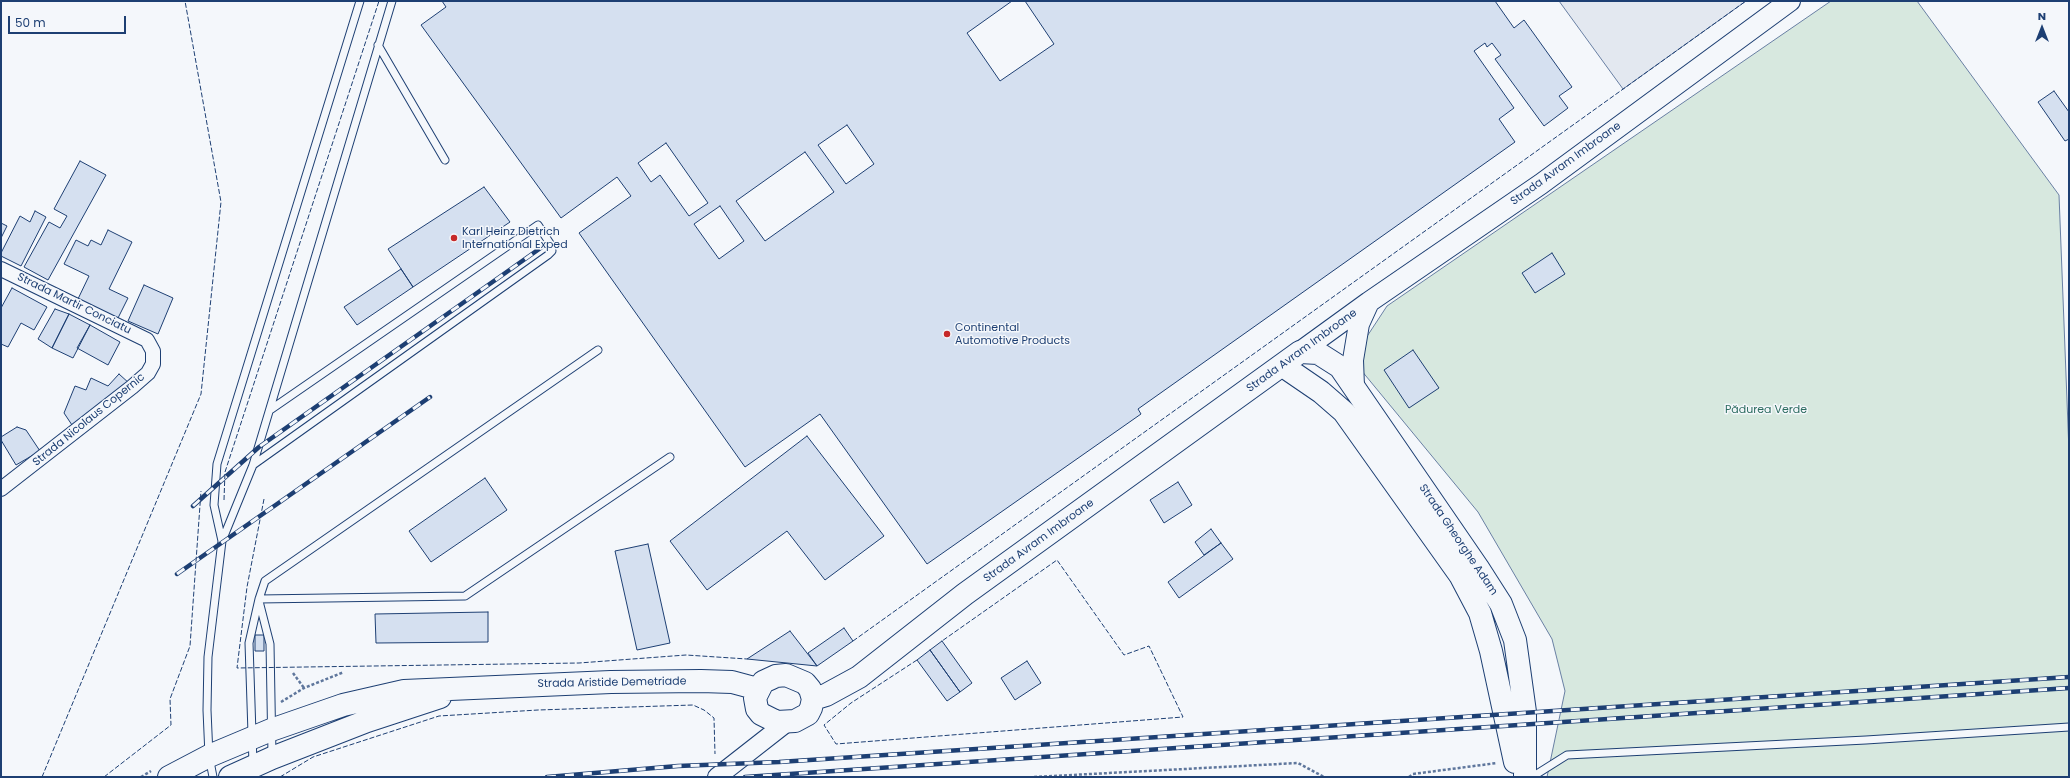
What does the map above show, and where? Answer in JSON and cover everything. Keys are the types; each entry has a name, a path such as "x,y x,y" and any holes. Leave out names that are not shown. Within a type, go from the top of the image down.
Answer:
{"main road":[{"name":"Strada Avram Imbroane","path":"813,699 826,695 859,676 965,594 1283,366 1369,302 1541,184 1790,1"},
{"path":"1354,387 1353,360 1360,324 1369,302"},
{"name":"Strada Gheorghe Adam","path":"1300,352 1318,353 1340,367 1478,568 1501,604 1515,640 1525,712 1519,772"},
{"name":"Strada Gheorghe Adam","path":"1283,366 1321,392 1344,412 1460,575 1480,613 1492,651 1519,772"},
{"path":"786,676 805,683 810,689 813,699 808,714 796,721 786,723 777,722 761,714 755,703 758,689 762,682 769,678 786,676"},
{"name":"Strada Aristide Demetriade","path":"169,777 209,756 261,734 343,705 404,691 611,682 701,681 732,682 758,689"},
{"name":"Strada Aristide Demetriade","path":"230,777 262,762 367,721 464,689"}],"street":[{"name":"Strada Martir Conciatu","path":"1,269 147,340"},
{"name":"Strada Nicolaus Copernic","path":"1,489 148,373 153,364 153,350 147,340"},
{"path":"751,749 761,714"},
{"path":"717,777 786,723"}],"lane":[{"path":"222,541 214,505 217,464 360,1"},
{"path":"214,777 209,756 207,710 208,657 222,541 253,465 392,1"},
{"path":"378,45 445,160"},
{"path":"253,465 548,255 552,251 551,245 538,225 270,410"},
{"path":"262,762 261,734 249,643 265,580 598,350"},
{"path":"259,599 465,596 670,457"},
{"path":"259,599 270,644 261,734 262,762"},
{"path":"1532,777 1567,755 1866,740 2069,727"}],"path":[{"path":"293,673 304,688"},
{"path":"1034,777 1298,763 1324,777"},
{"path":"1409,777 1414,774 1444,770 1519,772"}],"green space":[{"name":"Pădurea Verde","path":"1831,1 1917,1 2059,195 2069,452 2069,777 1547,777 1565,691 1552,639 1478,512 1361,370 1362,344 1387,306"}],"shaded area":[{"path":"1559,1 1746,1 1623,89"}],"building":[{"name":"Continental Automotive Products","path":"442,1 1012,1 967,33 1000,81 1054,44 1025,1 1495,1 1514,28 1524,20 1572,87 1559,96 1568,108 1544,126 1495,59 1501,55 1492,43 1487,47 1485,43 1474,51 1514,108 1499,119 1515,142 1138,409 1141,414 927,564 820,414 745,467 579,233 631,196 617,177 561,218 421,25 446,7","holes":["847,125 874,164 846,184 818,145","666,143 708,203 689,216 660,175 651,182 638,163","805,152 834,192 765,241 736,201","720,206 744,241 719,259 694,224"]},
{"path":"2054,91 2069,112 2069,139 2065,141 2038,102"},
{"path":"80,161 106,175 48,280 24,267 49,222 60,228 67,216 54,209"},
{"path":"484,187 510,222 413,287 388,249"},
{"path":"35,211 46,217 21,266 1,256 1,253 20,216 30,222"},
{"path":"1,223 7,226 1,238"},
{"path":"108,230 132,242 109,289 128,298 117,320 77,301 89,276 64,264 76,240 88,246 91,240 101,245"},
{"path":"1552,253 1565,274 1535,293 1522,273"},
{"path":"401,269 413,287 357,325 344,307"},
{"path":"144,285 173,298 158,334 128,321"},
{"path":"12,288 47,307 34,330 21,323 8,347 1,344 1,308"},
{"path":"55,309 69,314 52,348 38,339"},
{"path":"69,314 90,325 73,358 52,348"},
{"path":"90,325 120,342 108,365 77,348"},
{"path":"1413,350 1439,388 1409,408 1384,370"},
{"path":"119,374 130,384 72,425 64,413 75,386 86,390 91,378 108,386"},
{"path":"17,427 26,430 40,451 16,465 1,440 1,437"},
{"path":"807,436 884,536 825,580 787,531 707,590 670,541"},
{"path":"485,478 507,510 431,562 409,531"},
{"path":"1178,482 1192,505 1164,523 1150,500"},
{"path":"1211,529 1221,543 1204,555 1195,542"},
{"path":"1221,543 1233,559 1179,598 1168,582"},
{"path":"648,544 670,643 637,650 615,551"},
{"path":"488,612 488,642 376,643 375,614"},
{"path":"844,628 853,641 817,666 808,653"},
{"path":"790,631 817,666 747,659"},
{"path":"255,635 264,635 264,651 255,651"},
{"path":"942,641 972,683 960,692 930,650"},
{"path":"930,650 960,692 947,701 917,660"},
{"path":"1027,661 1041,683 1015,700 1001,678"}],"railway":[{"path":"193,506 259,447 542,247"},
{"path":"177,574 430,397"},
{"path":"547,777 678,766 779,762 2069,677"},
{"path":"745,777 2069,688"}],"fence":[{"path":"42,777 201,394 221,202 185,1"},
{"path":"224,500 225,472 379,1"},
{"path":"853,641 1746,1"},
{"path":"104,777 171,725 170,699 190,646 201,491"},
{"path":"264,499 247,587 237,668 579,663 686,655 747,659"},
{"path":"917,660 851,703 824,725 836,744 1183,717 1149,646 1124,655 1057,560 942,641"},
{"path":"280,777 313,757 439,716 538,710 693,705 704,710 714,718 715,754"}],"place":[{"name":"Karl Heinz Dietrich International Exped","path":"454,238"},
{"name":"Continental Automotive Products","path":"947,334"}]}
